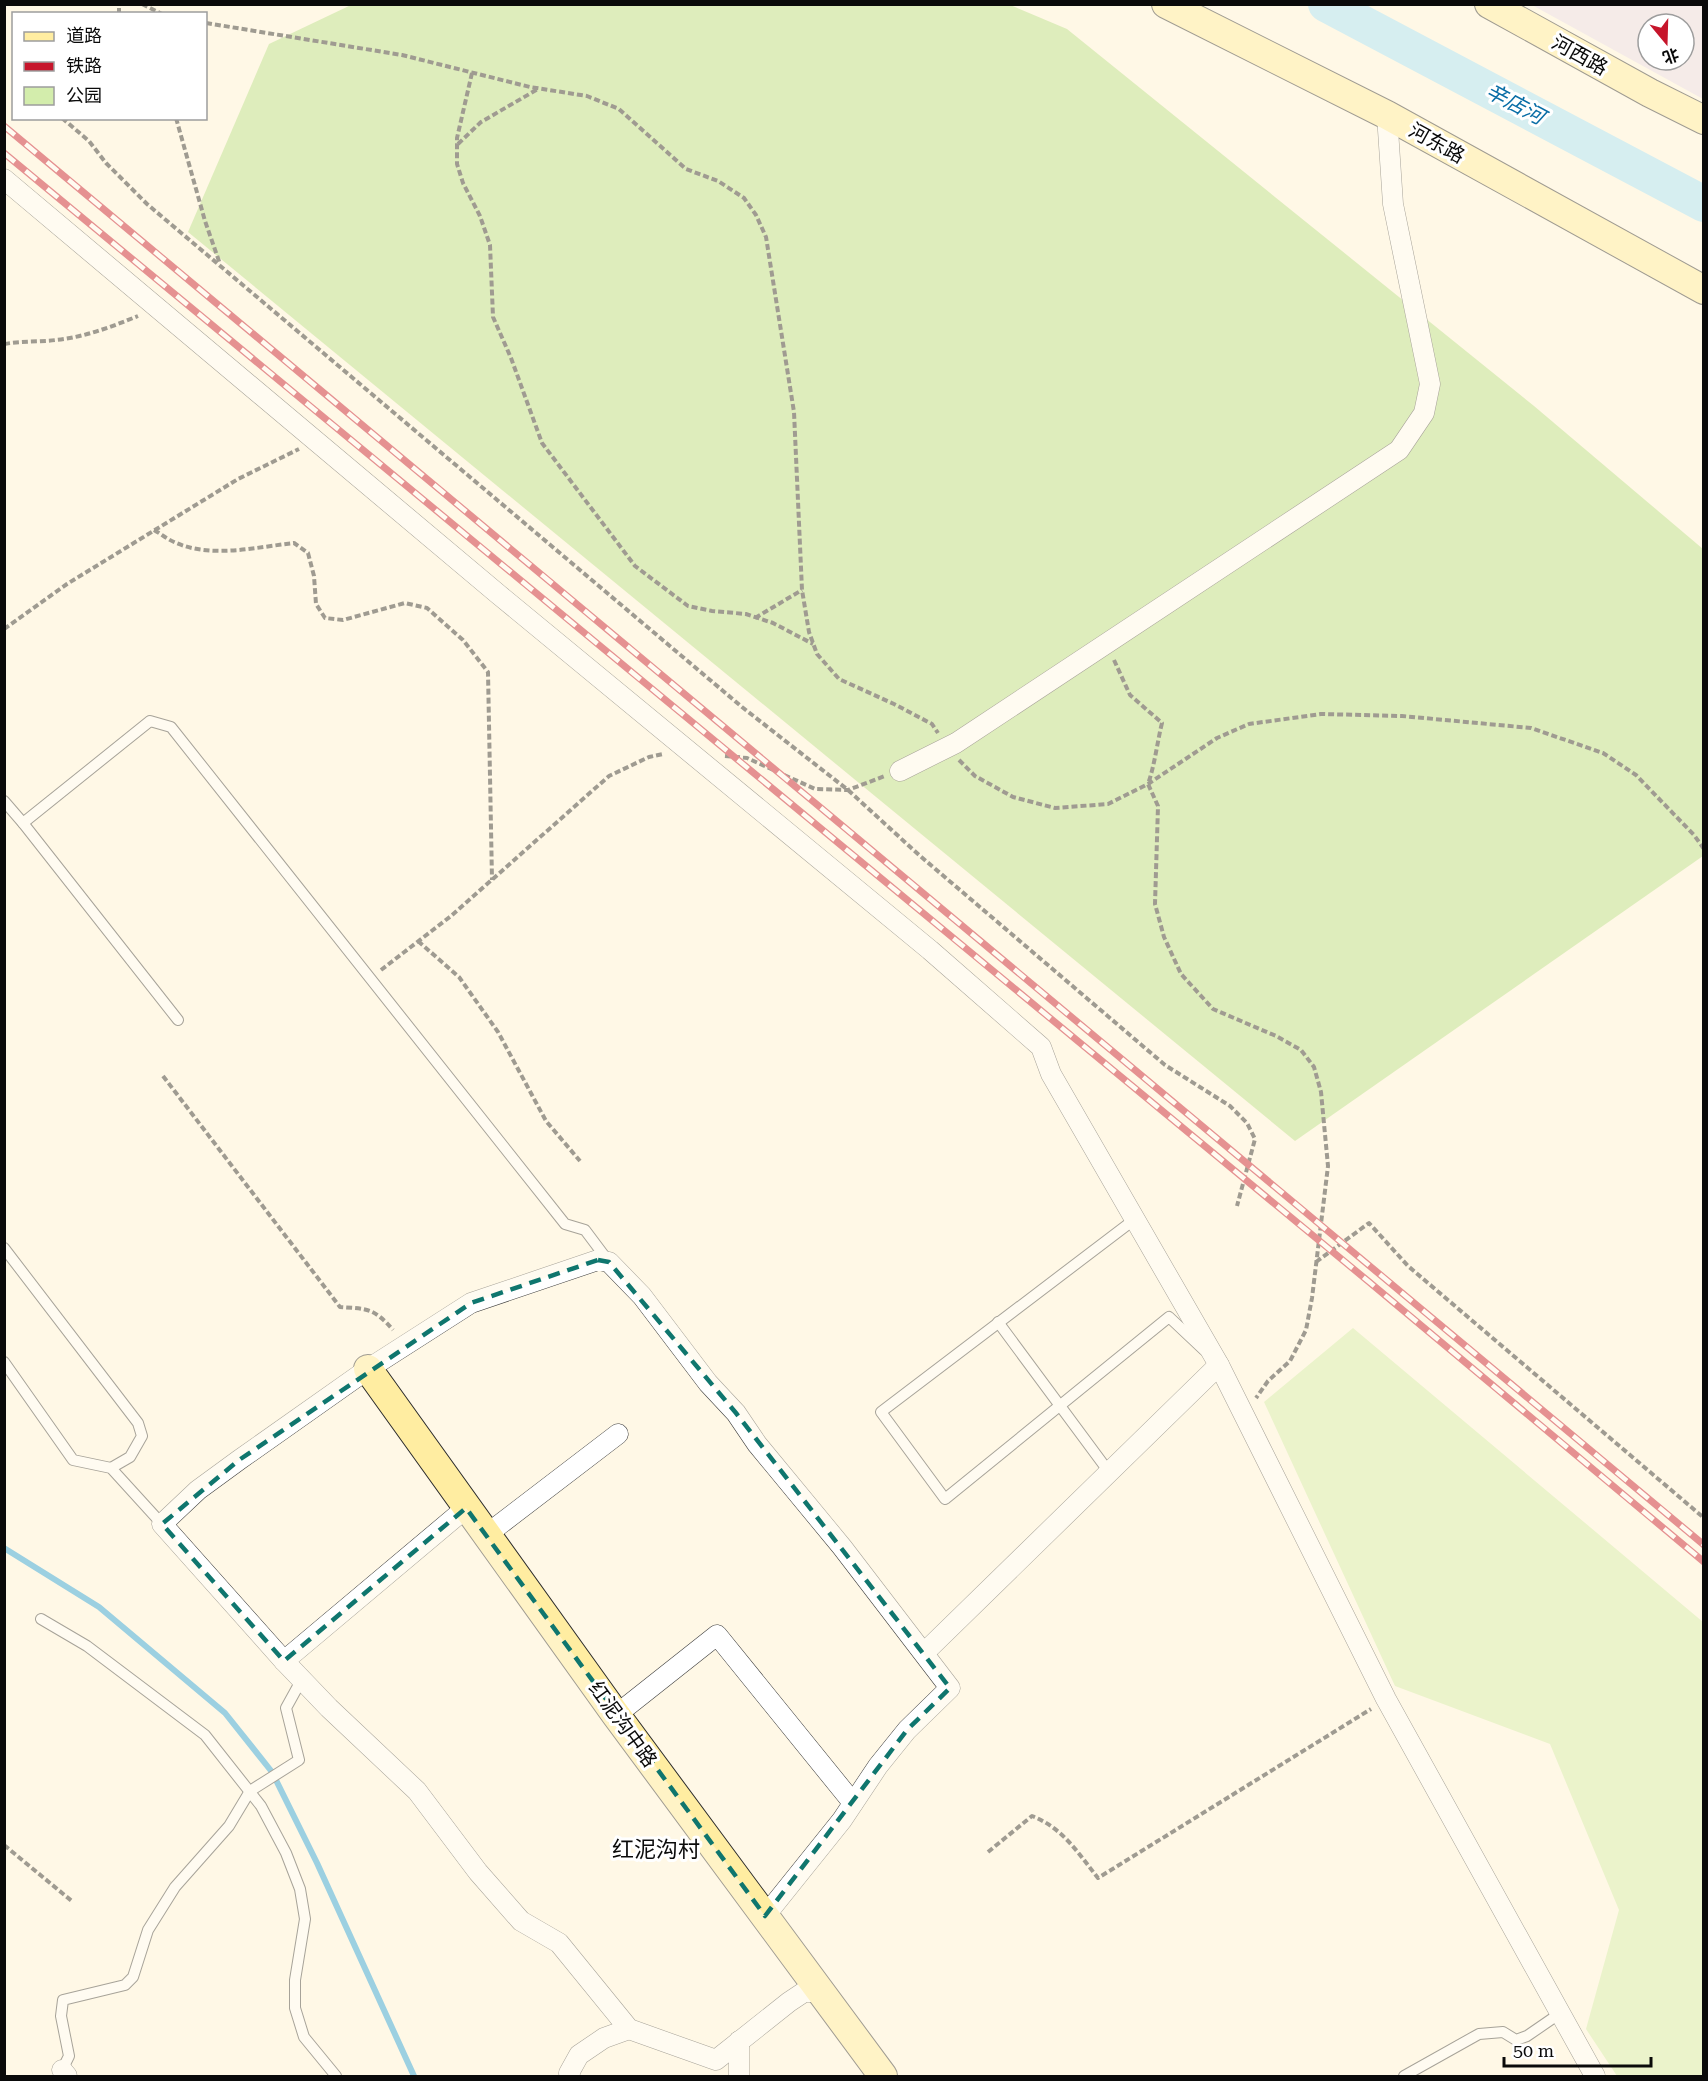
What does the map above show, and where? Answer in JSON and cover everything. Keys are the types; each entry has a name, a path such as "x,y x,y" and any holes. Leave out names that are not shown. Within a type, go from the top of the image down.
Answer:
{"street":[{"name":"河东路","path":"1166,4 1388,115 1704,290"},
{"name":"河西路","path":"1489,4 1650,93 1704,120"},
{"path":"900,771 948,747 1399,450 1424,413 1430,384 1392,204 1388,115"},
{"path":"4,179 690,753 930,950 1041,1047 1051,1074 1219,1365 1386,1699 1595,2076"},
{"path":"765,1916 907,1730 950,1688 925,1652 842,1547 757,1444 736,1413 708,1383 642,1296 609,1262 598,1260 471,1303 368,1369 198,1490 162,1524 284,1661 329,1708 417,1791 478,1872 520,1921 559,1943 629,2029 716,2060 804,1992 821,1992"},
{"path":"925,1652 1219,1365"},
{"name":"红泥沟中路","path":"368,1369 616,1715 883,2076"},
{"path":"486,1534 618,1434"},
{"path":"284,1661 466,1508"},
{"path":"616,1715 717,1635 853,1803"},
{"path":"570,2076 569,2073 579,2055 604,2038 629,2029"},
{"path":"739,2041 739,2076"}],"lane":[{"path":"23,823 150,721 171,727 565,1224 585,1230 609,1262"},
{"path":"4,801 178,1020"},
{"path":"1135,1219 881,1412 945,1499 1169,1317 1219,1365"},
{"path":"4,1248 138,1423 142,1436 130,1457 111,1468"},
{"path":"998,1322 1109,1472"},
{"path":"4,1362 73,1460 111,1468 162,1524"},
{"path":"41,1619 87,1646 205,1735 261,1806 286,1853 300,1889 305,1919 295,1980 295,2008 304,2037 336,2076"},
{"path":"64,2073 69,2056 61,2016 63,2000 125,1985 133,1977 148,1930 175,1887 230,1826 250,1791 299,1760 286,1708 302,1679"},
{"path":"1404,2076 1479,2034 1503,2032 1516,2040 1527,2036 1559,2014"}],"path":[{"path":"142,4 158,12"},
{"path":"207,23 402,55 539,89 587,96 619,109 686,169 718,181 744,198 756,214 766,237 794,412 802,590 809,632 817,654 839,679 932,724 948,747 975,776 1013,797 1055,808 1108,804 1148,784 1217,738 1250,724 1321,714 1402,716 1531,728 1604,753 1636,775 1694,835 1704,849"},
{"path":"472,73 457,144 457,164 490,245 493,317 511,358 542,443 635,566 688,606 773,623 813,644"},
{"path":"457,144 481,122 539,89"},
{"path":"64,120 89,141 106,163 147,204 742,707 848,790 918,855 1165,1065 1230,1106 1247,1123 1255,1139 1237,1206"},
{"path":"177,120 205,221 221,265"},
{"path":"4,344 79,337 106,329 157,308"},
{"path":"4,629 68,584 238,479 316,441"},
{"path":"154,530 175,543 199,549 229,551 294,543 308,553 314,576 316,604 325,618 344,620 405,603 427,608 463,640 488,672 492,880"},
{"path":"755,618 802,590"},
{"path":"1107,644 1130,695 1162,723 1154,766 1148,784 1158,806 1155,904 1164,937 1181,974 1213,1009 1276,1036 1301,1050 1314,1067 1321,1092 1328,1166 1306,1330 1290,1360 1256,1396 1249,1428"},
{"path":"371,979 492,880 609,776 649,757 676,752 747,758 815,789 848,790 900,771"},
{"path":"418,941 459,977 498,1032 546,1121 580,1161"},
{"path":"163,1076 331,1297 340,1307 378,1313 393,1330 396,1352"},
{"path":"1316,1262 1369,1223 1408,1266 1704,1518"},
{"path":"988,1852 1032,1816 1048,1822 1069,1841 1098,1878 1386,1699"},
{"path":"4,1845 73,1902"}],"highlighted area":[{"path":"598,1260 609,1262 736,1413 950,1688 907,1730 765,1916 466,1508 284,1661 162,1524 239,1460 471,1303"}],"shaded area":[{"path":"1532,5 1703,5 1703,99 1654,72 1696,72 1696,12 1636,12 1636,62"}],"green space":[{"path":"1008,4 1067,29 1534,406 1703,549 1703,856 1295,1141 188,232 269,44 351,5"},
{"path":"1353,1328 1703,1622 1703,2076 1617,2076 1586,2029 1619,1910 1550,1744 1395,1686 1264,1402"}],"waterway":[{"name":"辛店河","path":"1326,4 1704,204"},
{"path":"4,1548 99,1607 225,1713 272,1772 317,1863 414,2076"}],"railway":[{"path":"4,126 1704,1545"},
{"path":"4,153 1368,1281 1704,1562"}],"district":[{"name":"红泥沟村","path":"656,1849"}]}
